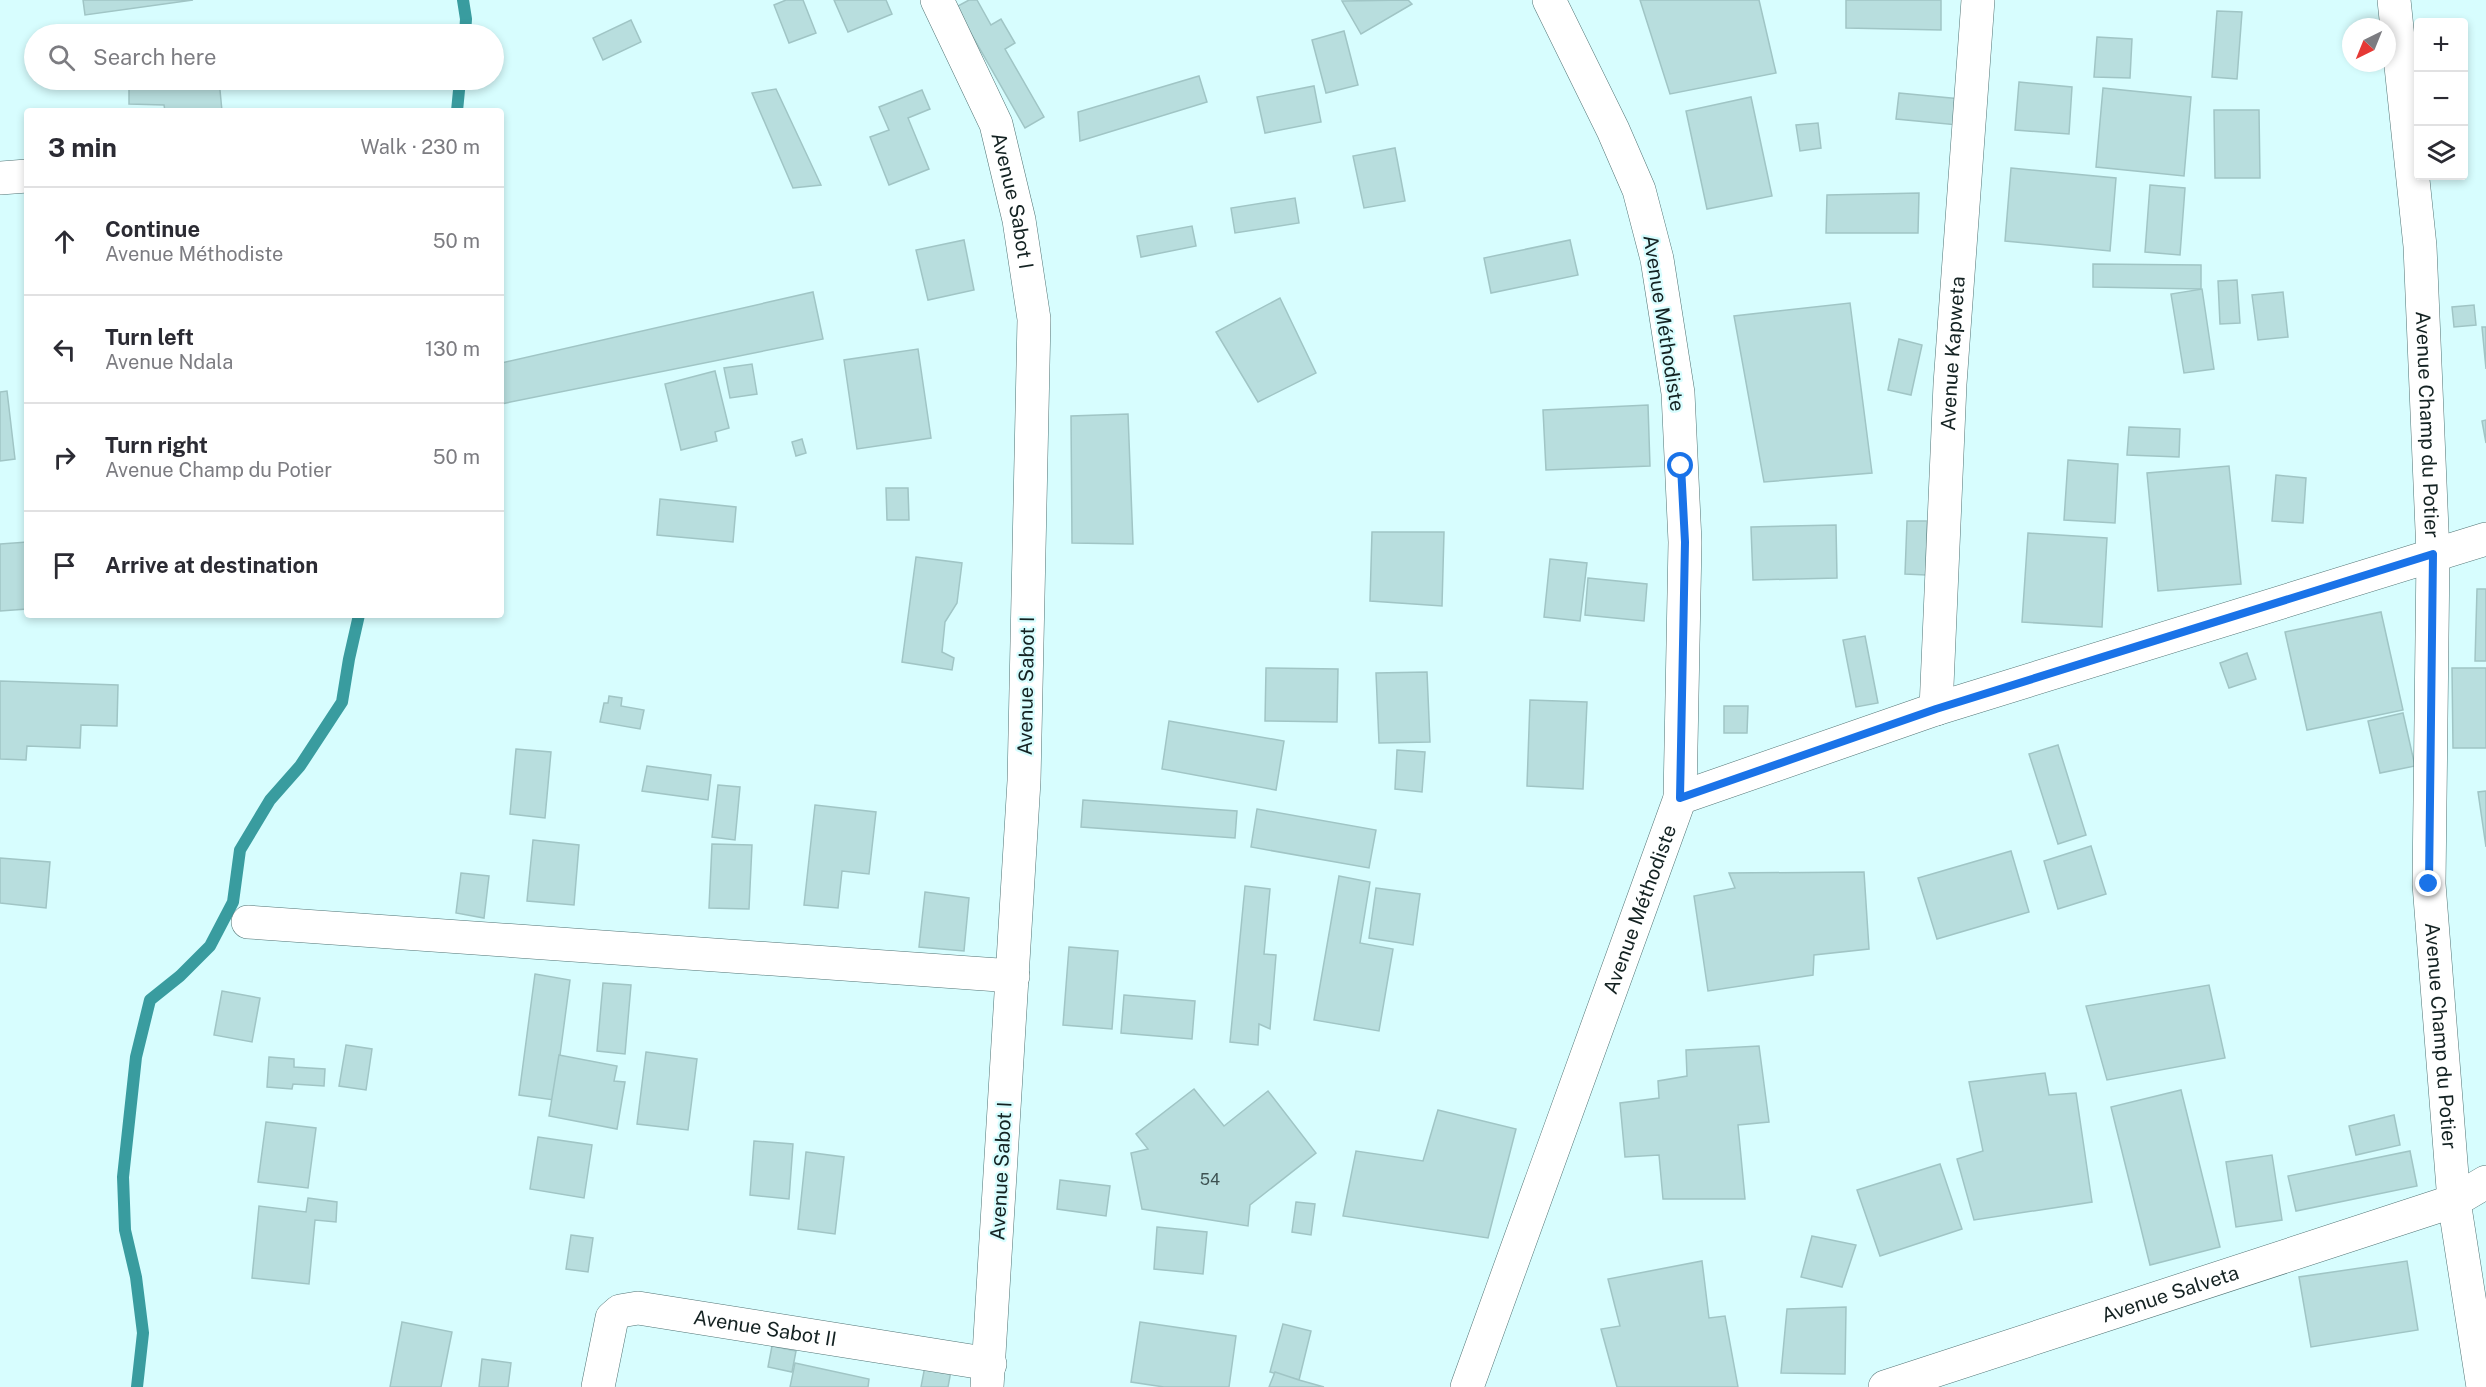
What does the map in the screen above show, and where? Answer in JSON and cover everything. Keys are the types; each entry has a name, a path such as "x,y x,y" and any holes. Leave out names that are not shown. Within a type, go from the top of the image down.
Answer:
{"street":[{"name":"Avenue Sabot I","path":"937,0 996,124 1019,220 1034,319 1024,781 989,1375"},
{"name":"Avenue Méthodiste","path":"1467,1387 1680,798 1685,542 1678,393 1657,259 1639,190 1613,130 1549,0"},
{"name":"Avenue Kapweta","path":"1936,709 1950,384 1978,0"},
{"name":"Avenue Champ du Potier","path":"2394,0 2420,246 2433,554 2429,884 2454,1201 2483,1387"},
{"path":"0,178 24,176"},
{"path":"1680,798 1936,709 2486,539"},
{"path":"248,922 1013,975"},
{"name":"Avenue Salveta","path":"1885,1387 2454,1201 2486,1182"},
{"name":"Avenue Sabot II","path":"598,1387 612,1318 620,1311 638,1308 989,1375"}],"building":[{"path":"83,0 193,0 85,15"},
{"path":"786,0 803,0 816,33 789,43 774,5"},
{"path":"834,0 886,0 892,14 848,32"},
{"path":"969,0 977,0 991,25 1001,19 1015,43 1005,49 1044,117 1025,128 956,7"},
{"path":"1408,0 1412,4 1361,34 1342,1"},
{"path":"1640,0 1759,0 1776,73 1670,94"},
{"path":"1846,0 1941,0 1941,30 1846,28"},
{"path":"2217,11 2242,12 2237,79 2212,77"},
{"path":"631,20 641,42 603,60 593,38"},
{"path":"1344,31 1358,85 1326,93 1312,40"},
{"path":"2097,37 2132,39 2130,78 2094,77"},
{"path":"1199,76 1207,102 1080,141 1078,112"},
{"path":"2019,82 2072,87 2069,134 2015,130"},
{"path":"1314,86 1321,122 1265,133 1257,97"},
{"path":"2103,88 2191,97 2184,176 2096,167"},
{"path":"776,89 821,185 793,188 752,93"},
{"path":"129,90 220,90 222,108 164,108 164,105 129,104"},
{"path":"922,90 930,109 908,118 929,169 889,185 870,137 889,130 879,107"},
{"path":"1899,93 1961,99 1958,125 1896,119"},
{"path":"1751,97 1772,196 1707,209 1686,111"},
{"path":"2214,110 2259,110 2260,178 2215,178"},
{"path":"1818,123 1821,148 1800,151 1796,125"},
{"path":"1395,148 1405,201 1364,208 1353,156"},
{"path":"2011,168 2116,178 2110,251 2005,241"},
{"path":"2150,185 2185,188 2180,255 2145,252"},
{"path":"1919,193 1918,233 1826,233 1827,195"},
{"path":"1295,198 1299,223 1235,233 1231,208"},
{"path":"1192,226 1196,246 1141,257 1137,236"},
{"path":"964,240 974,290 928,300 916,250"},
{"path":"1570,240 1578,275 1491,293 1484,258"},
{"path":"2093,264 2201,265 2201,289 2093,287"},
{"path":"2237,280 2240,323 2220,324 2218,281"},
{"path":"2202,289 2214,369 2184,373 2171,294"},
{"path":"813,292 823,339 504,403 504,362"},
{"path":"2283,292 2288,337 2258,340 2252,295"},
{"path":"1280,298 1316,373 1258,402 1216,332"},
{"path":"1850,303 1872,473 1764,482 1734,316"},
{"path":"2474,305 2476,325 2454,327 2452,307"},
{"path":"2482,327 2486,327 2486,369"},
{"path":"1899,339 1922,345 1911,395 1888,390"},
{"path":"918,349 931,438 857,449 844,360"},
{"path":"752,364 757,394 730,398 724,368"},
{"path":"715,371 729,428 715,432 717,441 681,450 665,384"},
{"path":"7,391 15,459 0,461 0,392"},
{"path":"1648,405 1650,466 1546,470 1543,410"},
{"path":"1128,414 1133,544 1072,543 1071,416"},
{"path":"2486,420 2486,443 2482,421"},
{"path":"2129,427 2180,429 2179,457 2127,455"},
{"path":"802,439 806,453 796,456 792,442"},
{"path":"2068,460 2118,464 2115,523 2064,520"},
{"path":"2229,466 2241,584 2158,591 2147,473"},
{"path":"2276,475 2306,478 2303,523 2272,521"},
{"path":"886,488 908,488 909,520 887,520"},
{"path":"660,499 736,507 733,542 657,535"},
{"path":"1907,521 1927,521 1926,575 1905,574"},
{"path":"1836,525 1837,578 1753,580 1751,527"},
{"path":"1372,532 1444,532 1442,606 1370,601"},
{"path":"2028,533 2107,538 2102,627 2022,622"},
{"path":"24,542 24,609 0,611 0,544"},
{"path":"916,557 962,563 957,603 945,622 942,652 954,658 952,670 902,662"},
{"path":"1550,559 1587,563 1580,621 1544,617"},
{"path":"1588,578 1647,584 1644,621 1585,615"},
{"path":"2477,589 2486,589 2486,661 2475,661"},
{"path":"2381,612 2403,710 2307,730 2285,632"},
{"path":"1865,636 1878,703 1856,707 1843,640"},
{"path":"2247,653 2256,679 2229,688 2220,663"},
{"path":"1266,668 1338,669 1337,722 1265,721"},
{"path":"2452,668 2486,668 2486,748 2453,748"},
{"path":"1427,672 1430,742 1379,743 1376,673"},
{"path":"0,681 118,685 117,726 81,725 80,748 27,746 26,760 0,759"},
{"path":"609,696 622,698 621,706 644,710 640,729 600,722 604,703 608,703"},
{"path":"1530,700 1587,702 1583,789 1527,786"},
{"path":"1724,706 1748,706 1747,733 1724,733"},
{"path":"2403,713 2415,766 2380,773 2368,721"},
{"path":"1169,721 1284,741 1276,790 1162,769"},
{"path":"2058,745 2086,835 2058,844 2029,754"},
{"path":"516,749 551,752 545,818 510,814"},
{"path":"1397,750 1425,752 1422,792 1395,789"},
{"path":"647,766 711,775 708,800 642,791"},
{"path":"718,785 740,787 735,840 712,837"},
{"path":"2486,791 2486,847 2478,792"},
{"path":"1083,800 1237,811 1235,838 1081,827"},
{"path":"815,805 876,812 869,874 842,871 838,908 804,905"},
{"path":"1257,809 1376,830 1369,868 1251,847"},
{"path":"533,840 579,845 574,905 527,901"},
{"path":"712,844 752,845 749,909 709,908"},
{"path":"2091,846 2106,894 2058,909 2044,861"},
{"path":"2011,851 2029,912 1937,939 1918,878"},
{"path":"0,858 50,862 46,908 0,903"},
{"path":"1864,872 1869,949 1814,955 1813,975 1708,991 1694,896 1735,888 1729,873"},
{"path":"461,873 489,876 484,918 456,913"},
{"path":"1339,876 1370,882 1360,943 1393,949 1379,1031 1314,1020"},
{"path":"1245,886 1270,889 1264,954 1276,955 1270,1029 1259,1024 1258,1045 1230,1042"},
{"path":"1376,888 1420,894 1413,945 1369,938"},
{"path":"925,892 969,898 964,951 919,947"},
{"path":"1069,947 1118,951 1112,1029 1063,1025"},
{"path":"535,974 570,980 554,1100 519,1095"},
{"path":"603,983 631,985 625,1054 597,1051"},
{"path":"2209,985 2225,1058 2107,1080 2086,1006"},
{"path":"222,991 260,998 252,1042 214,1035"},
{"path":"1124,995 1195,1001 1192,1039 1121,1033"},
{"path":"346,1045 372,1049 366,1090 339,1086"},
{"path":"1759,1046 1769,1122 1738,1125 1745,1199 1663,1199 1659,1155 1625,1157 1620,1103 1659,1098 1658,1081 1687,1076 1686,1050"},
{"path":"646,1052 697,1059 688,1130 637,1124"},
{"path":"559,1055 617,1066 614,1081 625,1082 617,1129 549,1116"},
{"path":"269,1057 294,1059 294,1067 325,1069 324,1086 293,1084 292,1089 267,1087"},
{"path":"2045,1073 2049,1095 2076,1093 2092,1202 1974,1220 1957,1159 1983,1151 1969,1082"},
{"path":"1194,1089 1224,1126 1268,1091 1316,1153 1250,1205 1248,1226 1142,1209 1131,1153 1148,1149 1136,1134"},
{"path":"2181,1090 2220,1247 2150,1265 2111,1107"},
{"path":"1438,1110 1516,1129 1488,1238 1343,1216 1356,1151 1423,1161"},
{"path":"2394,1115 2400,1145 2356,1155 2349,1126"},
{"path":"266,1122 316,1128 308,1188 258,1182"},
{"path":"538,1137 592,1145 584,1198 530,1189"},
{"path":"754,1141 793,1144 789,1199 750,1195"},
{"path":"2410,1151 2417,1186 2296,1211 2288,1176"},
{"path":"806,1152 844,1157 835,1234 798,1229"},
{"path":"2272,1155 2282,1220 2236,1227 2226,1162"},
{"path":"1940,1164 1962,1229 1880,1256 1857,1190"},
{"path":"1060,1180 1110,1186 1106,1216 1057,1209"},
{"path":"308,1198 337,1202 336,1222 315,1220 309,1284 252,1278 259,1206 306,1212"},
{"path":"1296,1202 1315,1204 1311,1235 1292,1232"},
{"path":"1157,1227 1207,1232 1203,1274 1154,1269"},
{"path":"571,1235 593,1238 588,1272 566,1269"},
{"path":"1812,1236 1856,1245 1842,1287 1801,1277"},
{"path":"1702,1261 1709,1318 1725,1316 1738,1387 1617,1387 1601,1329 1620,1326 1608,1279"},
{"path":"2407,1261 2418,1330 2311,1347 2299,1277"},
{"path":"1846,1307 1845,1374 1781,1373 1787,1309"},
{"path":"402,1322 452,1332 441,1387 390,1387"},
{"path":"1140,1322 1236,1336 1229,1387 1164,1387 1131,1382"},
{"path":"1283,1324 1311,1331 1299,1380 1270,1372"},
{"path":"772,1346 796,1351 792,1372 768,1367"},
{"path":"482,1359 511,1363 508,1387 479,1387"},
{"path":"795,1363 869,1379 868,1387 790,1387"},
{"path":"925,1366 951,1371 948,1387 921,1387"},
{"path":"1275,1372 1299,1380 1324,1387 1269,1387"}],"waterway":[{"path":"463,0 466,24"},
{"path":"457,108 459,90"},
{"path":"137,1387 143,1333 136,1277 125,1230 123,1177 136,1057 150,1000 180,976 210,946 233,902 240,850 270,800 300,766 342,702 358,618"}],"route":[{"path":"1681,466 1685,542 1680,798 1936,709 2433,554 2429,884"}]}
